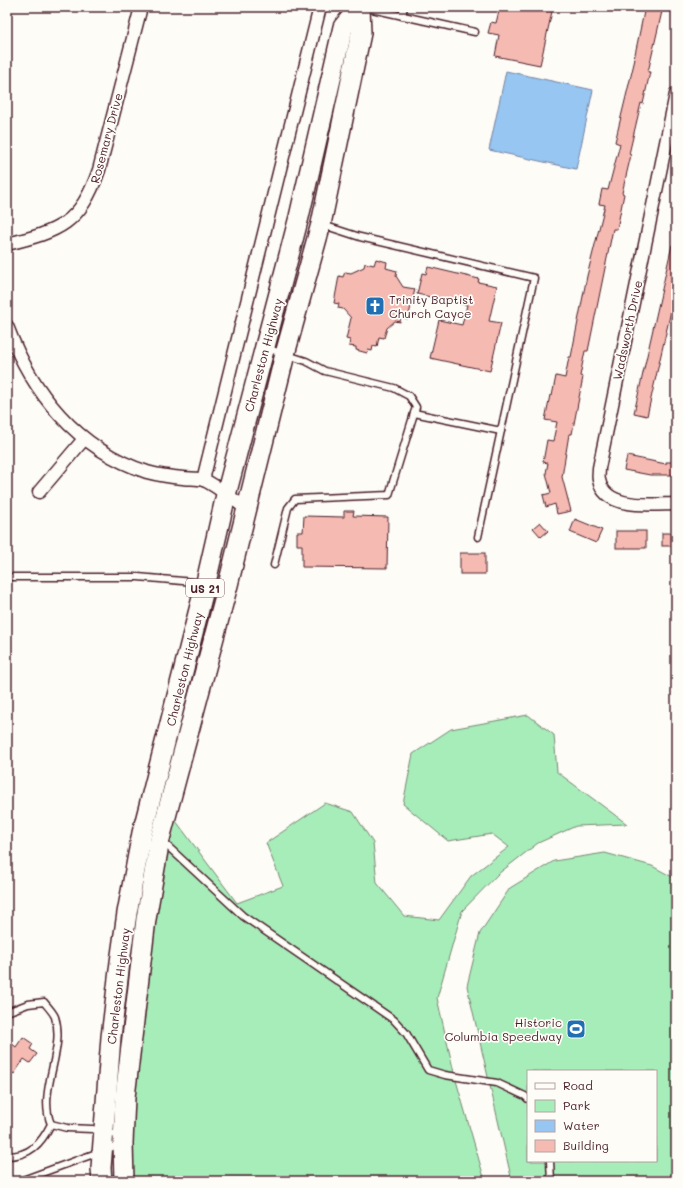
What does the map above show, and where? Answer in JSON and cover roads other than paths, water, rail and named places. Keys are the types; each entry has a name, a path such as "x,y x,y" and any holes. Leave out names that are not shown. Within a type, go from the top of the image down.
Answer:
{"main road":[{"name":"Charleston Highway","path":"102,1181 102,1151 111,1037 127,913 228,585 285,354 321,224 361,33 361,7"},
{"name":"Charleston Highway","path":"124,1181 123,1140 125,1097 151,836 226,495 299,217 343,27 361,7"}],"street":[{"name":"Rosemary Drive","path":"7,244 60,227 78,212 91,192 99,170 141,7"},
{"path":"203,480 320,7"},
{"name":"Wadsworth Drive","path":"676,94 599,468 599,480 604,490 615,500 638,504 676,504"},
{"path":"7,326 22,361 38,388 55,412 84,439 114,459 147,472 203,480 247,509"},
{"path":"39,492 84,439"}],"lane":[{"path":"361,7 475,32"},
{"path":"402,16 404,7"},
{"path":"321,224 360,237 534,278 478,537"},
{"path":"264,347 306,361 324,371 394,388 409,396 416,407 389,495 295,499 288,508 274,565"},
{"path":"414,413 501,431"},
{"path":"7,578 138,577 228,585"},
{"path":"151,836 243,916 394,1020 406,1033 428,1070 445,1075 497,1083 527,1098"},
{"path":"7,1012 28,1004 44,1002 55,1016 58,1037 50,1077 48,1116 51,1124 42,1141 29,1152 17,1156 7,1156"},
{"path":"51,1124 67,1128 92,1129 123,1140"},
{"path":"20,1181 102,1151 123,1140"},
{"path":"550,1162 551,1181"}],"water":[{"path":"506,71 593,90 576,169 489,150"}],"place":[{"name":"Trinity Baptist Church Cayce","path":"375,306"},
{"name":"Historic Columbia Speedway","path":"576,1029"}]}
